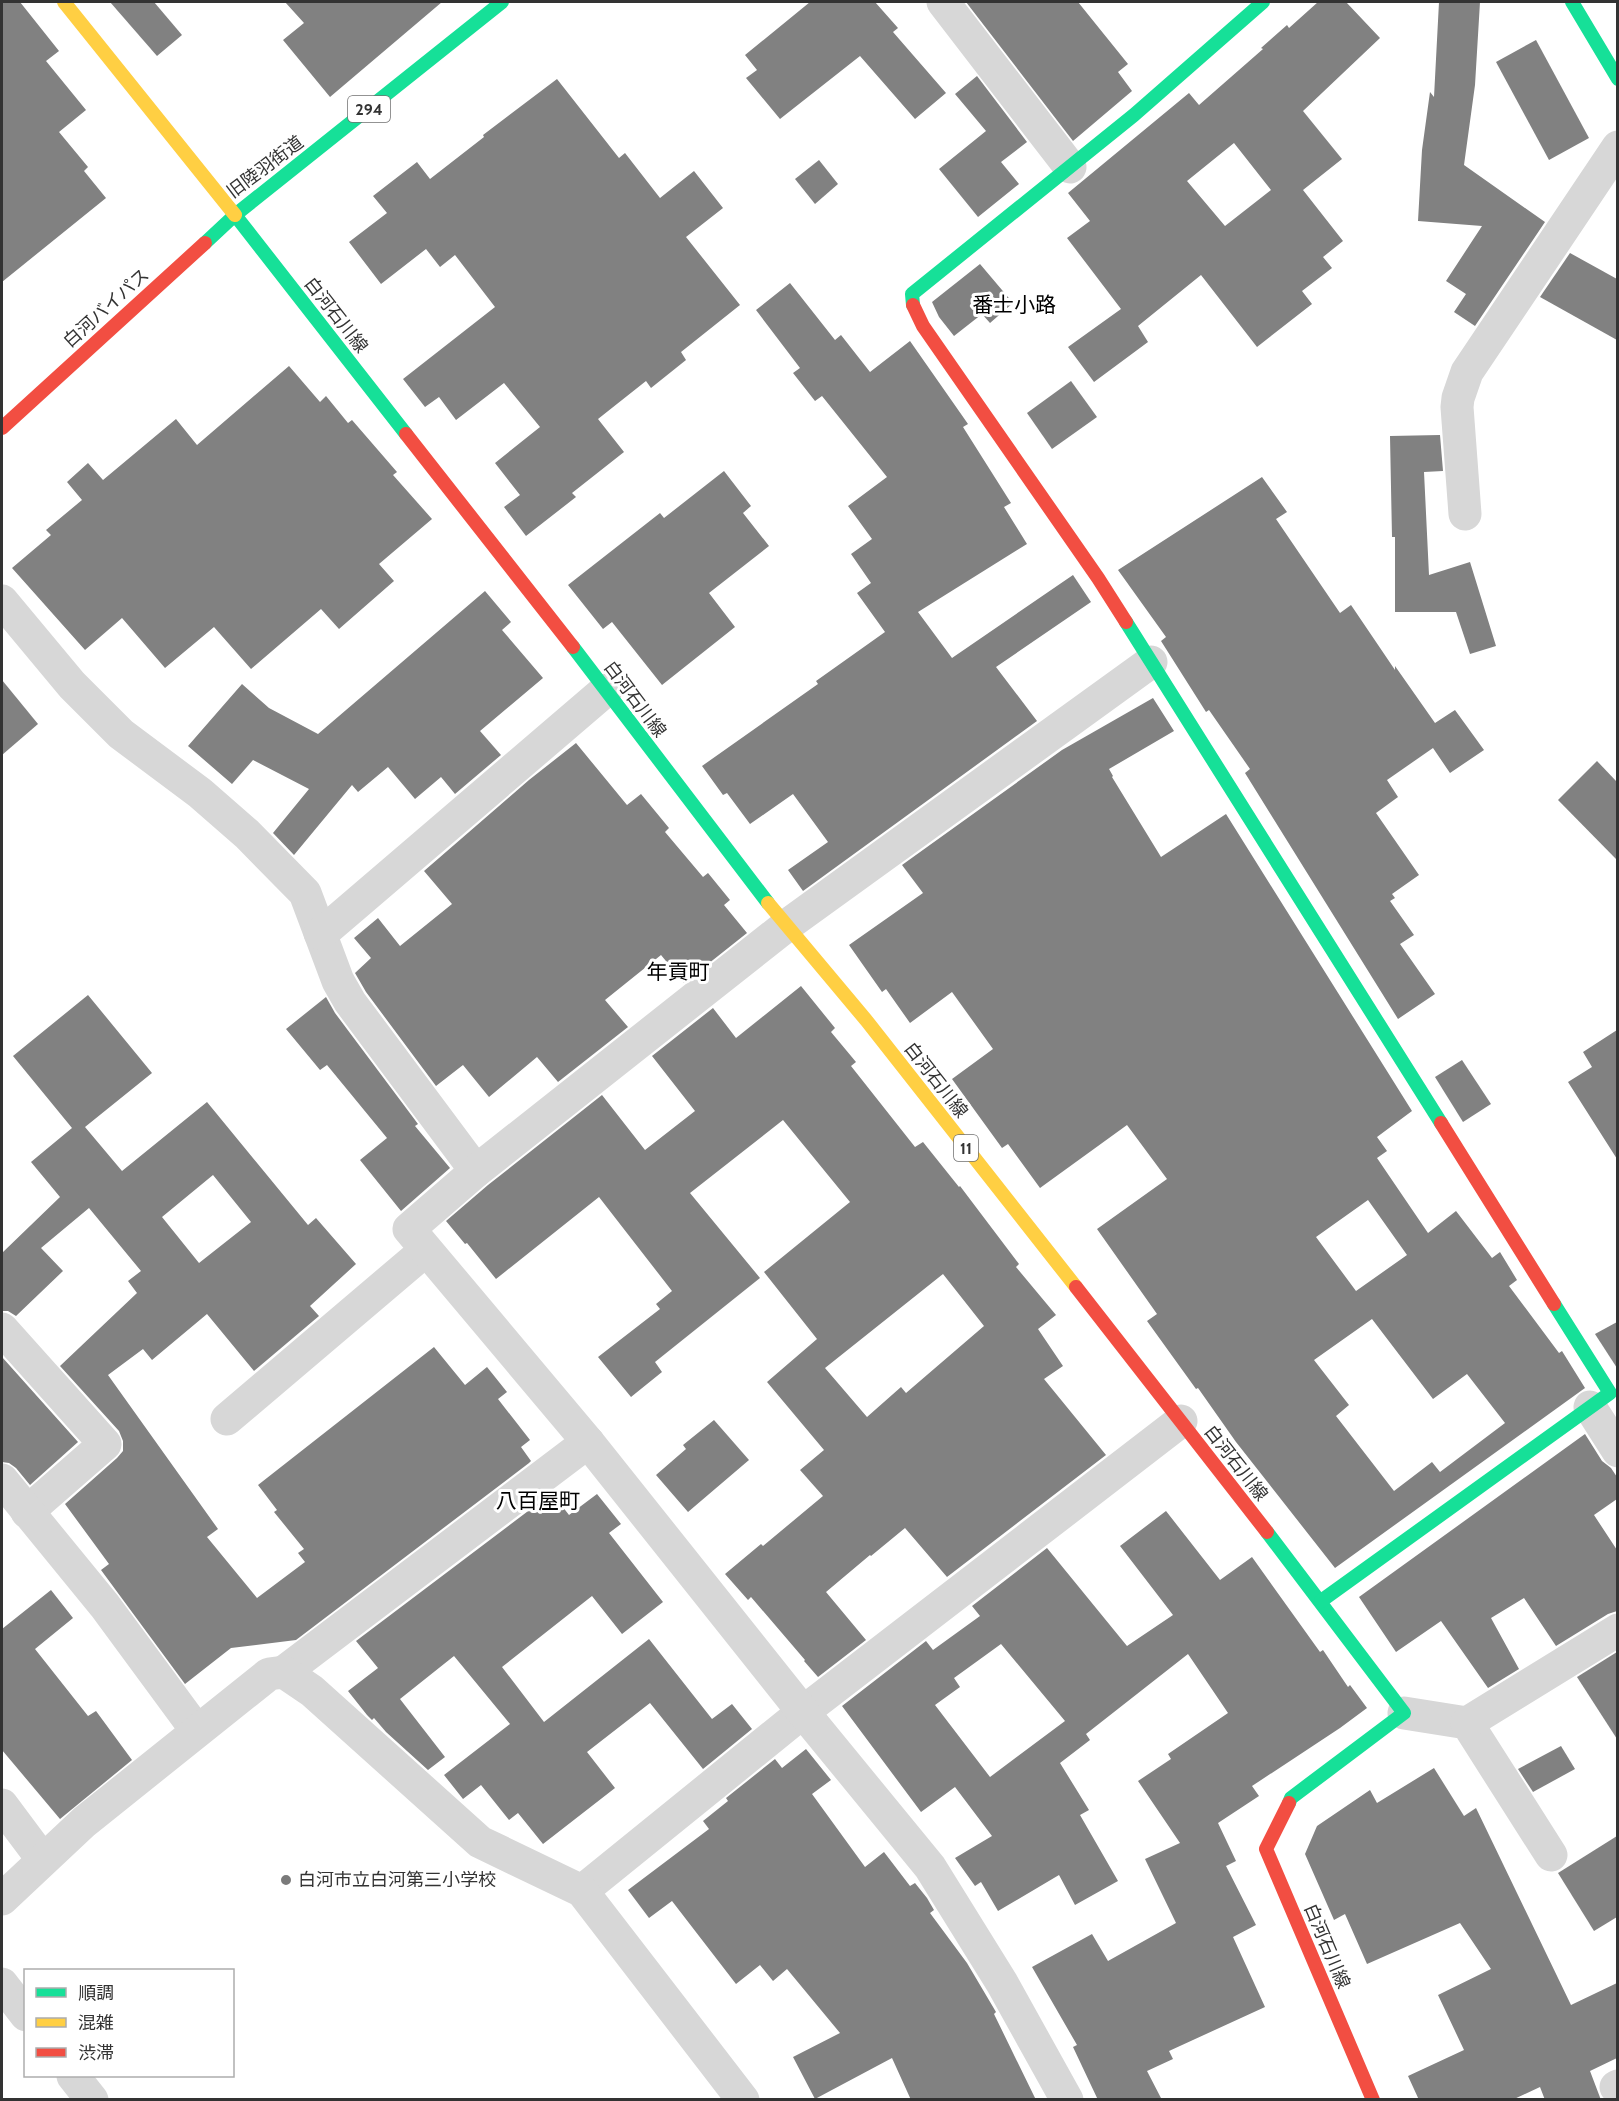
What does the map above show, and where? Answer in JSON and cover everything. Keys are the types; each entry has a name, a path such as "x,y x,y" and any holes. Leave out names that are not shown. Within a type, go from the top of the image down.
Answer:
{"main road":[{"name":"旧陸羽街道","path":"64,2 235,215 502,2"},
{"path":"1263,2 1070,167 912,294 912,303 923,326 1098,578 1212,756 1606,1399 1321,1601"},
{"path":"1572,2 1617,79"},
{"name":"白河バイパス","path":"2,428 235,215"},
{"name":"白河石川線","path":"235,215 606,690 786,926 866,1020 1181,1421 1321,1601 1404,1713 1292,1798 1266,1849 1373,2100"}],"street":[{"path":"943,2 1070,167"},
{"path":"1465,514 1457,407 1467,372 1617,147"},
{"path":"2,601 72,685 122,734 208,800 247,834 305,893 338,981 350,1002 476,1171"},
{"path":"1067,2100 1002,1983 930,1867 588,1443 409,1229 476,1171 786,926 1151,662"},
{"path":"320,933 606,690"},
{"path":"227,1419 426,1250"},
{"path":"2,1329 105,1444 27,1512"},
{"path":"1606,1399 1617,1451"},
{"path":"582,1891 803,1712 1181,1421"},
{"path":"2,1899 84,1822 269,1674 284,1672 588,1443"},
{"path":"2,1480 105,1606 197,1731"},
{"path":"1404,1713 1467,1723 1617,1630"},
{"path":"284,1672 312,1692 480,1842 582,1891 743,2100"},
{"path":"1467,1723 1551,1855"},
{"path":"2,1805 43,1860"},
{"path":"2,1984 24,2012"},
{"path":"74,2077 92,2100"}],"building":[{"path":"2,2 20,2 59,51 46,61 86,110 59,132 88,167 84,171 106,198 2,282"},
{"path":"110,2 154,2 182,35 157,56"},
{"path":"285,2 442,2 330,97 283,40 304,23"},
{"path":"810,2 875,2 898,28 893,32 946,93 915,119 860,56 780,119 746,78 757,70 745,55"},
{"path":"966,2 1078,2 1128,64 1118,72 1132,91 1073,141"},
{"path":"1318,2 1346,2 1380,38 1303,111 1342,159 1303,190 1343,241 1323,257 1332,268 1302,291 1312,304 1257,347 1201,275 1138,326 1148,342 1094,382 1068,347 1121,309 1067,238 1090,221 1068,193 1189,93 1199,105 1287,25 1289,28","holes":["1234,143 1271,190 1225,226 1187,181"]},
{"path":"1439,2 1480,2 1475,85 1464,165 1545,222 1475,326 1454,312 1466,294 1446,281 1482,226 1418,221 1422,150 1430,92 1434,97"},
{"path":"1536,40 1589,138 1549,160 1496,62"},
{"path":"977,76 1027,142 1001,162 1019,184 978,217 939,169 986,131 955,94"},
{"path":"557,79 619,158 625,153 660,198 694,171 723,208 686,237 740,305 681,352 686,360 651,388 646,381 598,419 624,452 572,493 576,497 526,536 504,507 520,495 495,463 540,427 504,383 456,420 439,397 425,407 403,379 495,307 455,255 440,267 426,249 381,284 349,242 387,213 373,196 417,162 430,179"},
{"path":"819,160 838,184 815,204 795,179"},
{"path":"1570,253 1617,279 1617,340 1540,297"},
{"path":"980,264 1013,303 990,323 982,314 954,336 939,317 932,302"},
{"path":"790,283 835,340 841,335 870,372 910,341 968,424 963,427 1011,503 1004,507 1027,544 918,612 952,658 1073,575 1091,602 996,667 1037,721 803,891 788,870 828,842 793,794 750,824 727,793 723,795 702,766 818,684 816,681 885,632 857,593 871,583 851,554 872,539 848,506 887,477 822,396 815,401 793,373 800,368 756,310"},
{"path":"289,366 320,402 326,396 348,423 352,420 397,472 393,475 432,519 379,564 394,581 339,629 321,609 251,669 214,627 165,668 122,618 85,650 12,568 51,535 46,530 82,500 67,482 88,463 103,480 176,419 197,445"},
{"path":"1071,381 1097,417 1052,449 1027,413"},
{"path":"1440,435 1443,471 1424,472 1429,575 1470,562 1496,646 1470,654 1456,612 1395,612 1395,537 1392,537 1390,436"},
{"path":"724,471 751,506 743,513 769,546 709,593 735,627 662,685 612,622 603,629 568,585 660,513 664,518"},
{"path":"1262,477 1287,512 1276,519 1340,613 1351,605 1395,670 1395,666 1435,723 1455,710 1484,750 1450,773 1433,748 1387,780 1398,797 1376,813 1419,875 1392,894 1395,898 1390,901 1414,935 1400,944 1435,994 1398,1019 1245,773 1250,769 1209,710 1206,712 1161,641 1166,637 1118,570"},
{"path":"485,591 511,622 502,630 543,678 480,731 501,755 455,794 441,777 415,799 388,767 358,792 352,785 294,855 273,833 309,789 253,760 232,784 188,746 242,684 269,708 318,734"},
{"path":"2,680 38,724 2,755"},
{"path":"1153,698 1174,731 1109,769 1161,857 1226,814 1412,1111 1377,1137 1387,1151 1377,1158 1428,1233 1456,1211 1492,1258 1500,1252 1517,1280 1509,1286 1559,1353 1562,1351 1585,1388 1335,1568 1236,1442 1147,1321 1157,1314 1097,1229 1167,1179 1127,1125 1040,1188 1008,1144 1002,1148 952,1079 993,1049 952,992 910,1023 886,989 882,992 849,945 923,893 902,865 1062,750","holes":["1368,1200 1407,1255 1356,1291 1316,1237","1372,1319 1433,1399 1467,1374 1505,1423 1440,1472 1432,1462 1394,1491 1336,1416 1349,1405 1314,1360"]},
{"path":"576,743 627,805 641,794 669,828 665,832 703,877 708,873 730,900 724,905 747,933 684,983 661,955 605,1000 628,1027 558,1082 537,1057 489,1097 463,1065 436,1086 366,992 355,973 371,958 354,938 378,918 400,946 452,904 424,871 529,780"},
{"path":"1597,761 1617,782 1617,860 1558,800"},
{"path":"801,986 835,1028 831,1032 856,1062 851,1066 915,1147 923,1142 960,1186 1019,1264 1016,1267 1056,1315 1038,1329 1063,1366 1044,1379 1106,1455 947,1577 905,1528 826,1592 866,1640 818,1677 751,1597 748,1600 725,1574 823,1496 800,1470 824,1450 767,1382 817,1339 764,1272 850,1202 783,1120 690,1193 760,1278 655,1362 662,1372 631,1397 598,1357 660,1309 656,1304 672,1291 599,1197 496,1279 446,1221 602,1095 645,1150 695,1111 652,1056 713,1008 736,1038","holes":["943,1274 984,1326 906,1393 901,1387 867,1417 825,1368"]},
{"path":"88,995 152,1073 85,1127 122,1171 207,1102 308,1225 316,1218 356,1264 310,1306 319,1316 254,1371 207,1314 152,1360 143,1349 108,1375 218,1529 207,1537 257,1598 305,1562 298,1553 304,1549 274,1512 277,1510 258,1485 434,1347 465,1385 487,1367 507,1392 498,1399 530,1440 521,1447 531,1461 296,1640 231,1648 185,1684 101,1570 109,1564 65,1504 117,1458 123,1451 123,1441 119,1431 60,1366 137,1293 128,1281 141,1271 89,1208 41,1248 63,1271 16,1316 8,1311 2,1311 2,1253 60,1197 31,1162 72,1128 13,1056","holes":["213,1175 251,1222 199,1263 162,1217"]},
{"path":"326,997 335,1013 418,1124 415,1126 450,1168 401,1211 360,1160 387,1138 327,1065 320,1070 286,1029"},
{"path":"1617,1030 1617,1159 1568,1082 1592,1067 1583,1052"},
{"path":"1462,1060 1491,1104 1463,1122 1435,1077"},
{"path":"1617,1322 1617,1368 1595,1334"},
{"path":"2,1357 78,1442 30,1485 16,1468 9,1463 2,1462"},
{"path":"714,1420 749,1460 688,1512 656,1475 686,1449 683,1445"},
{"path":"1585,1434 1602,1461 1617,1477 1617,1499 1594,1515 1617,1550 1617,1611 1608,1614 1556,1646 1524,1598 1491,1618 1519,1669 1488,1688 1441,1621 1396,1652 1359,1597"},
{"path":"552,1493 569,1515 597,1494 621,1524 609,1533 663,1602 622,1634 592,1596 502,1667 544,1722 649,1639 712,1719 732,1704 752,1729 703,1769 650,1703 587,1752 615,1788 543,1844 518,1813 509,1820 481,1785 463,1799 444,1775 510,1724 454,1656 400,1699 445,1757 428,1770 374,1718 372,1720 348,1691 378,1668 356,1641"},
{"path":"1166,1511 1220,1580 1252,1557 1320,1652 1323,1650 1348,1687 1350,1685 1367,1708 1252,1786 1259,1796 1218,1823 1236,1861 1226,1866 1256,1925 1233,1937 1265,2007 1169,2051 1173,2059 1147,2071 1162,2100 1098,2100 1073,2047 1077,2045 1032,1967 1092,1934 1108,1961 1176,1923 1145,1859 1180,1843 1138,1781 1171,1759 1168,1754 1228,1713 1188,1654 1086,1734 1090,1740 1060,1763 1089,1810 1080,1815 1118,1881 1075,1905 1059,1875 998,1911 981,1882 975,1886 955,1858 992,1836 955,1787 921,1812 842,1706 926,1641 933,1650 980,1616 972,1606 1047,1548 1127,1646 1173,1615 1120,1546","holes":["1001,1644 1065,1721 990,1777 935,1705 960,1687 954,1678"]},
{"path":"51,1590 73,1618 35,1649 88,1716 96,1711 132,1760 60,1819 2,1750 2,1629"},
{"path":"1617,1652 1617,1739 1577,1677"},
{"path":"1561,1746 1575,1769 1533,1792 1518,1769"},
{"path":"806,1749 831,1780 812,1794 865,1867 884,1852 910,1886 915,1883 927,1898 934,1910 930,1913 967,1963 996,2012 994,2014 1036,2100 911,2100 892,2058 815,2099 793,2057 840,2033 787,1969 773,1981 760,1965 736,1984 672,1901 649,1918 628,1890 709,1829 703,1821 728,1801 726,1798 775,1759 782,1768"},
{"path":"1434,1768 1464,1816 1476,1808 1571,2005 1617,1983 1617,2058 1590,2071 1601,2100 1545,2100 1540,2087 1512,2100 1419,2100 1408,2076 1464,2050 1438,1995 1491,1969 1460,1923 1367,1964 1345,1914 1334,1920 1305,1854 1317,1826 1370,1790 1377,1803"},
{"path":"1617,1836 1617,1917 1594,1931 1558,1873"}],"traffic: fast":[{"path":"205,243 235,215 502,2"},
{"path":"913,305 912,294 1134,115 1263,2"},
{"path":"1572,2 1618,79"},
{"path":"235,215 406,434"},
{"path":"1126,622 1441,1123"},
{"path":"573,647 768,903"},
{"path":"1321,1601 1610,1393 1554,1304"},
{"path":"1267,1532 1404,1713 1291,1798 1289,1803"}],"traffic: slow":[{"path":"64,2 235,215"},
{"path":"768,903 866,1020 1076,1287"}],"traffic: jam":[{"path":"2,428 205,243"},
{"path":"913,305 923,326 1126,622"},
{"path":"406,434 573,647"},
{"path":"1441,1123 1554,1304"},
{"path":"1076,1287 1267,1532"},
{"path":"1289,1803 1266,1849 1373,2100"}],"place":[{"name":"白河市立白河第三小学校","path":"286,1880"}],"district":[{"name":"番士小路","path":"1014,304"},
{"name":"年貢町","path":"678,971"},
{"name":"八百屋町","path":"538,1500"}]}
